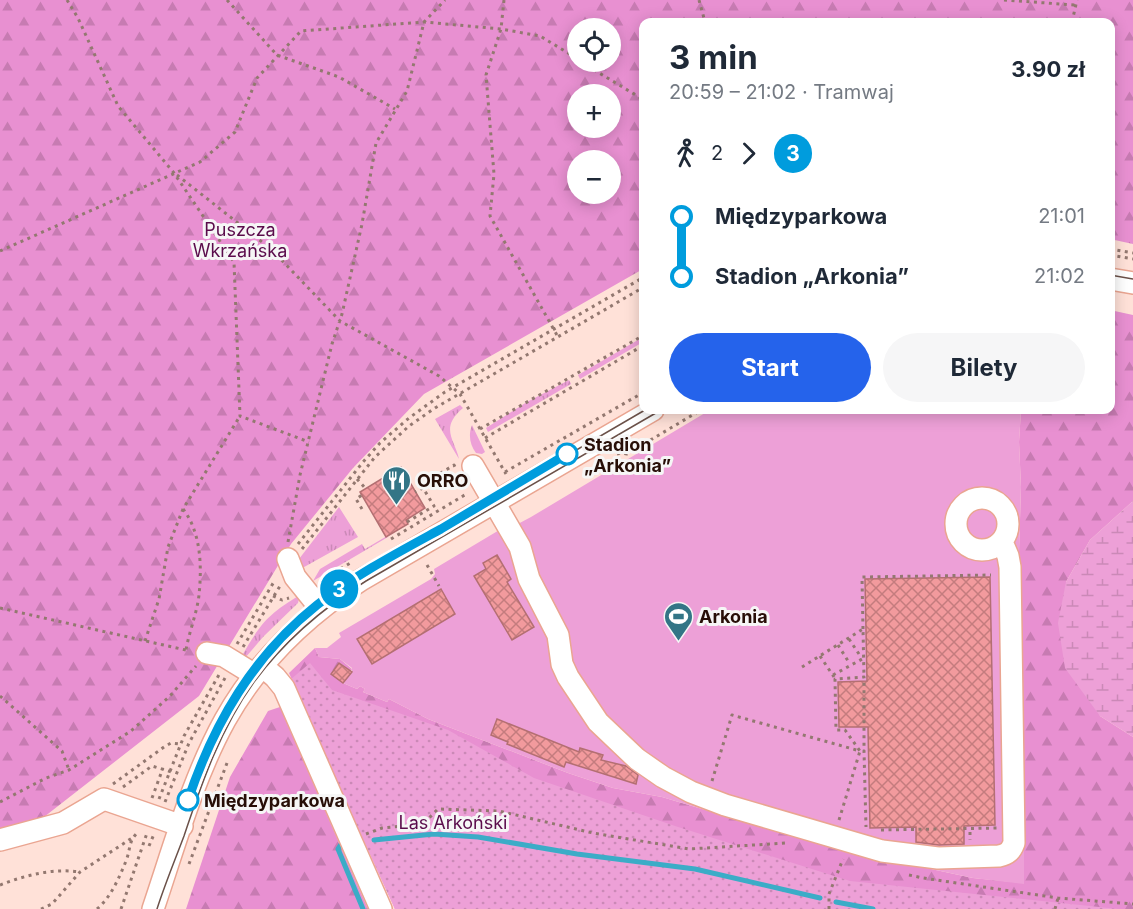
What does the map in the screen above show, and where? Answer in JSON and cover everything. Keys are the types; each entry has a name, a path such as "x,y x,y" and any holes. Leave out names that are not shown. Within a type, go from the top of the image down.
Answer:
{"street":[{"path":"1115,280 1133,283"},
{"path":"153,909 213,745 231,709 258,670 290,635 320,608 361,580 477,481 643,414"},
{"path":"477,481 520,547 531,585 558,635 565,670 581,698 598,722 637,759 663,777 706,798 882,850 938,858 1006,855 1012,850 1014,843 1010,567 1002,542"},
{"path":"289,564 320,608"},
{"path":"207,653 275,677 284,688 381,909"},
{"path":"0,840 63,823 104,799 144,823 182,826"}],"path":[{"path":"67,0 78,18 118,106 174,173 234,262 240,416 183,509 168,547 159,599 145,641"},
{"path":"227,0 277,55 339,77 395,109"},
{"path":"289,564 288,536 300,474 332,344 340,321 362,224 375,143 407,91 424,22 445,0"},
{"path":"504,0 501,29 486,75 494,174 490,216 558,337"},
{"path":"699,0 704,18"},
{"path":"1004,0 1075,5"},
{"path":"1073,18 1077,0"},
{"path":"0,251 200,162 235,132 257,78 301,31 424,22 501,29 540,36 567,53"},
{"path":"598,72 639,97"},
{"path":"174,173 271,249 340,321 439,376 460,394 506,474"},
{"path":"1115,250 1133,253"},
{"path":"1115,256 1133,259"},
{"path":"231,661 273,596 303,537 358,467 380,443 409,418 452,388 639,280"},
{"path":"40,909 52,904 80,872 132,838 144,823 180,745 289,564 382,450 460,394 639,290"},
{"path":"480,429 639,338"},
{"path":"485,438 639,348"},
{"path":"389,540 477,481 506,474 639,395"},
{"path":"609,459 620,453 627,454 694,414"},
{"path":"240,416 309,442"},
{"path":"434,488 429,480 454,465 477,481"},
{"path":"357,479 365,488"},
{"path":"407,522 434,506 423,488 415,492"},
{"path":"362,495 356,499 362,509"},
{"path":"183,509 193,522 200,553 199,596 186,650"},
{"path":"418,570 436,559"},
{"path":"273,596 285,600 352,562"},
{"path":"427,565 439,585"},
{"path":"866,830 862,751 864,677 862,577 992,575 992,583"},
{"path":"0,608 207,653"},
{"path":"802,667 863,629"},
{"path":"849,639 862,658"},
{"path":"838,645 850,665"},
{"path":"0,802 46,778 69,770 131,731 170,696 207,653"},
{"path":"820,656 834,677 836,730 845,730 862,751"},
{"path":"834,677 862,658"},
{"path":"834,677 864,677"},
{"path":"0,696 62,751 69,770"},
{"path":"706,798 732,715 862,751"},
{"path":"104,799 114,782 159,750 171,744 180,745"},
{"path":"834,836 862,751"},
{"path":"188,867 229,758"},
{"path":"127,792 123,786 152,766 175,773"},
{"path":"351,840 382,828 423,824 438,809 499,811 593,833 689,849 787,843"},
{"path":"121,909 145,838 144,823"},
{"path":"144,823 145,838 152,851"},
{"path":"878,830 998,828"},
{"path":"97,909 107,900 127,859 132,838"},
{"path":"829,909 829,894 844,856"},
{"path":"0,885 28,874 70,870 80,872"},
{"path":"900,872 923,878 1058,898 1133,904"},
{"path":"1055,909 1058,898"}],"green space":[{"name":"Puszcza Wkrzańska","path":"0,0 1133,0 1133,244 1115,240 1115,18 639,18 639,271 424,394 353,468 291,544 199,696 44,817 0,829"},
{"name":"Las Arkoński","path":"1115,311 1133,315 1133,501 1090,540 1066,582 1100,716 1133,737 1133,909 395,909 289,673 315,648 319,657 340,659 352,669 343,683 357,689 360,686 365,689 363,692 387,702 389,699 428,719 613,788 662,797 816,843 866,855 973,878 1023,883 1024,748 1019,442 1021,414 1115,414"},
{"path":"639,339 639,344 580,379 578,375"},
{"path":"569,380 571,384 488,432 486,428 527,402"},
{"path":"460,405 463,408 456,415 450,428 459,459 435,419"},
{"name":"Arkonia","path":"703,414 1021,414 1019,552 1024,748 1024,884 973,878 866,855 816,843 662,797 613,788 428,719 389,699 387,702 363,692 365,689 360,686 357,689 343,683 352,672 352,668 340,659 319,657 315,648 327,648 341,637 339,633 431,579 435,574 434,569 501,529 503,532"},
{"path":"472,425 485,452 482,454 476,453 471,443"},
{"path":"1133,501 1133,737 1100,716 1065,668 1058,623 1066,582 1090,540"},
{"path":"339,507 358,537 297,571 295,567 299,559"},
{"path":"387,536 313,581 320,569 362,544 365,549"},
{"path":"300,595 298,603 245,658 240,659 264,622"},
{"path":"310,663 332,690 448,730 534,778 675,826 850,881 1118,909 395,909 290,680"},
{"path":"280,707 368,909 186,909 230,777 268,711"}],"building":[{"name":"ORRO","path":"401,467 425,508 406,520 408,524 386,537 360,492"},
{"path":"497,555 511,579 507,582 534,627 512,640 474,576 486,569 483,563"},
{"path":"990,577 995,825 964,826 964,844 939,845 916,842 916,827 870,828 868,727 839,727 838,682 867,681 865,579"},
{"path":"441,589 455,614 372,664 357,639"},
{"path":"339,663 352,672 343,683 331,674"},
{"path":"497,719 579,752 580,748 603,755 601,760 626,766 638,775 636,784 566,762 564,767 507,744 508,742 491,735"}],"waterway":[{"path":"374,840 434,834 478,837 577,854 695,869 820,898"},
{"path":"342,843 338,849 363,909"},
{"path":"836,902 873,909"}],"tram line":[{"path":"1115,276 1133,279"},
{"path":"487,502 639,413"},
{"path":"157,909 205,776 222,737 254,682 292,639 335,602 366,581 654,414"},
{"name":"3","path":"188,800 215,731 233,700 264,657 295,625 342,587 567,454"}],"place":[{"name":"Stadion „Arkonia”","path":"567,454"},
{"name":"ORRO","path":"396,506"},
{"name":"Arkonia","path":"678,642"},
{"name":"Międzyparkowa","path":"188,800"}]}
